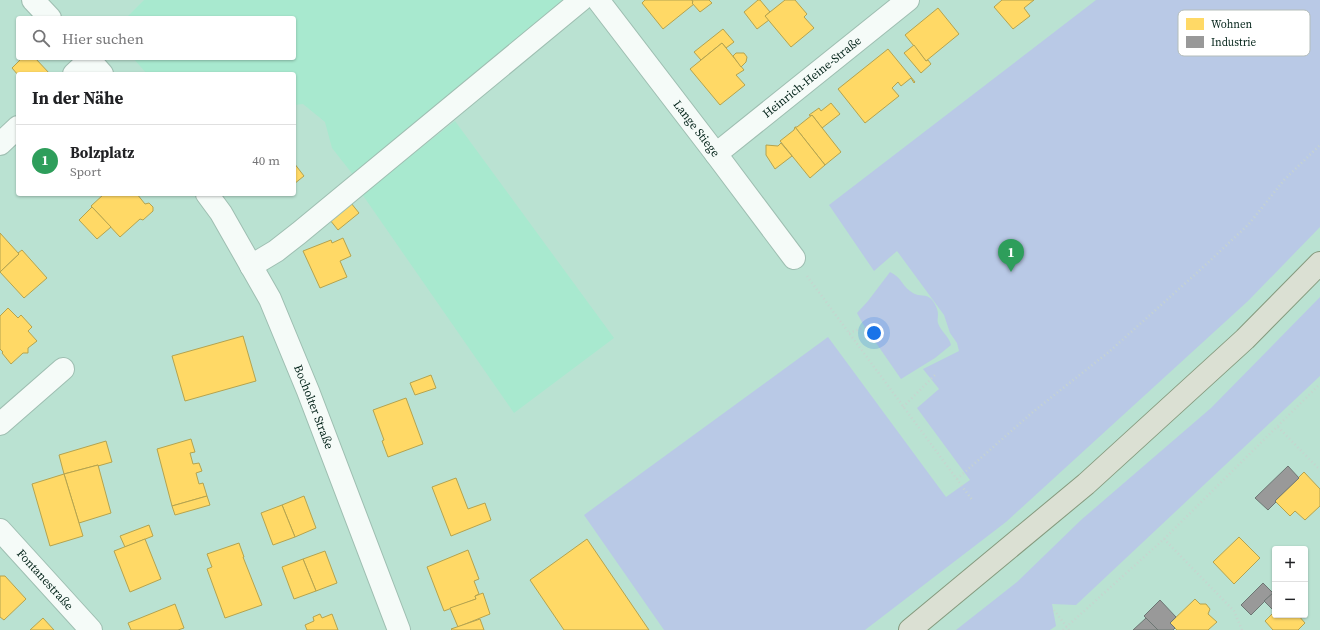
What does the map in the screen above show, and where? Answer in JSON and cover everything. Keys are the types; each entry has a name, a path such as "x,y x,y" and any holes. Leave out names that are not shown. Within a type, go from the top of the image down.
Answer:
{"main road":[{"path":"910,630 1086,484 1245,339 1320,263"}],"street":[{"path":"33,0 48,16"},
{"path":"251,266 276,251 305,228 581,0"},
{"name":"Lange Stiege","path":"598,0 794,258"},
{"name":"Heinrich-Heine-Straße","path":"716,154 908,0"},
{"path":"0,144 16,129"},
{"name":"Bocholter Straße","path":"208,196 221,213 270,299 308,391 400,630"},
{"path":"0,424 63,369"},
{"name":"Fontanestraße","path":"0,530 91,630"}],"path":[{"path":"957,480 1034,411 1110,351 1200,270 1249,224 1284,180 1320,145"},
{"path":"794,258 973,502"},
{"path":"849,333 865,327"},
{"path":"903,407 936,374"},
{"path":"1063,630 1164,539 1320,384"},
{"path":"1278,427 1320,468"},
{"path":"1164,539 1234,611 1242,630"},
{"path":"1054,610 1069,630"}],"shaded area":[{"path":"144,0 563,0 354,176 332,148 325,122 303,104 296,105 296,72 145,72 135,60 296,60 296,16 128,16"},
{"path":"1096,0 1320,0 1320,227 1248,301 1006,522 865,630 664,630 584,515 828,337 946,497 970,480 917,408 939,389 923,369 959,351 957,343 950,333 944,315 897,251 874,271 829,205"},
{"path":"455,121 614,338 514,413 362,194"},
{"path":"890,272 913,293 930,298 933,301 938,312 938,323 949,339 951,345 935,358 901,379 857,313"},
{"path":"1320,297 1320,376 1076,605 1052,604 1056,626 1050,630 956,630 1017,582 1081,520 1211,408"}],"building: Wohnen":[{"path":"645,0 692,0 694,4 663,29 642,3"},
{"path":"692,0 709,0 712,3 700,12 692,3"},
{"path":"760,0 770,12 765,16 769,20 757,29 744,12"},
{"path":"785,0 795,0 807,14 804,17 814,28 791,47 765,16"},
{"path":"1002,0 1034,0 1024,8 1030,16 1013,29 994,7"},
{"path":"938,8 959,34 926,61 905,35"},
{"path":"723,29 734,42 726,48 722,43 701,60 694,52"},
{"path":"722,43 744,70 736,75 745,85 720,105 690,69"},
{"path":"914,45 926,61 928,60 931,64 921,73 904,53"},
{"path":"888,49 915,82 914,83 911,78 901,86 898,82 892,88 899,96 865,123 838,89"},
{"path":"736,53 744,53 747,57 746,62 741,67 733,56"},
{"path":"20,60 37,60 48,72 16,73 12,68"},
{"path":"831,103 840,114 822,128 812,115 809,115 819,108 821,111"},
{"path":"812,115 841,152 825,165 795,127"},
{"path":"795,127 825,165 810,178 780,141 794,130"},
{"path":"781,143 792,156 775,169 766,155 766,145 778,146"},
{"path":"296,166 304,176 296,182"},
{"path":"102,196 139,196 145,204 149,203 153,207 153,211 143,220 140,219 120,237 91,206"},
{"path":"351,203 359,213 338,230 330,220"},
{"path":"92,207 111,227 97,239 79,220"},
{"path":"0,233 19,254 0,272"},
{"path":"343,238 351,256 340,261 347,277 320,288 303,251 331,240 332,243"},
{"path":"22,250 47,278 24,298 0,272"},
{"path":"8,308 18,318 21,315 32,327 28,331 37,341 28,348 28,353 23,353 11,364 0,349 0,316"},
{"path":"243,336 256,381 185,401 172,356"},
{"path":"431,375 436,388 415,395 410,383"},
{"path":"406,398 423,444 388,457 382,441 384,440 373,410"},
{"path":"191,439 195,452 190,453 193,464 199,463 202,471 196,473 199,484 203,483 207,496 172,506 157,449"},
{"path":"106,441 112,462 64,474 59,455"},
{"path":"98,465 111,513 79,523 64,474"},
{"path":"1304,472 1320,489 1320,506 1305,520 1295,511 1290,516 1275,501"},
{"path":"64,474 83,536 50,546 32,484"},
{"path":"456,478 468,509 485,503 491,520 451,536 432,487"},
{"path":"207,496 210,505 175,515 172,506"},
{"path":"304,496 316,528 295,537 282,505"},
{"path":"282,505 295,537 273,545 261,513"},
{"path":"149,525 153,536 125,547 120,536"},
{"path":"1239,537 1260,558 1234,584 1213,562"},
{"path":"145,539 161,579 130,592 114,551"},
{"path":"587,539 649,630 564,630 530,580"},
{"path":"239,543 262,605 225,618 207,569 212,567 207,554"},
{"path":"468,550 479,579 474,581 479,594 475,596 476,599 444,611 427,567"},
{"path":"325,551 337,583 316,591 303,559"},
{"path":"303,559 316,591 294,599 282,567"},
{"path":"0,576 5,576 26,599 4,620 0,617"},
{"path":"483,593 490,614 458,627 450,608 476,599 475,596"},
{"path":"1195,599 1200,604 1206,604 1210,609 1208,614 1217,622 1208,630 1177,630 1170,623"},
{"path":"175,604 184,628 178,630 131,630 128,623"},
{"path":"320,614 322,618 332,614 338,630 307,630 305,625 314,621 313,617"},
{"path":"1272,614 1272,618 1301,618 1305,623 1298,630 1273,630 1265,621"},
{"path":"43,618 54,630 30,630"},
{"path":"480,619 484,630 451,629"}],"building: Industrie":[{"path":"1288,466 1299,478 1275,501 1276,502 1268,510 1255,498"},
{"path":"1263,583 1272,592 1272,594 1251,615 1241,605"},
{"path":"1272,594 1272,609 1264,601"},
{"path":"1160,600 1176,617 1170,623 1175,628 1173,630 1158,630 1144,616"},
{"path":"1146,618 1158,630 1133,630"}],"place":[{"name":"Bolzplatz","path":"1011,272"}]}
